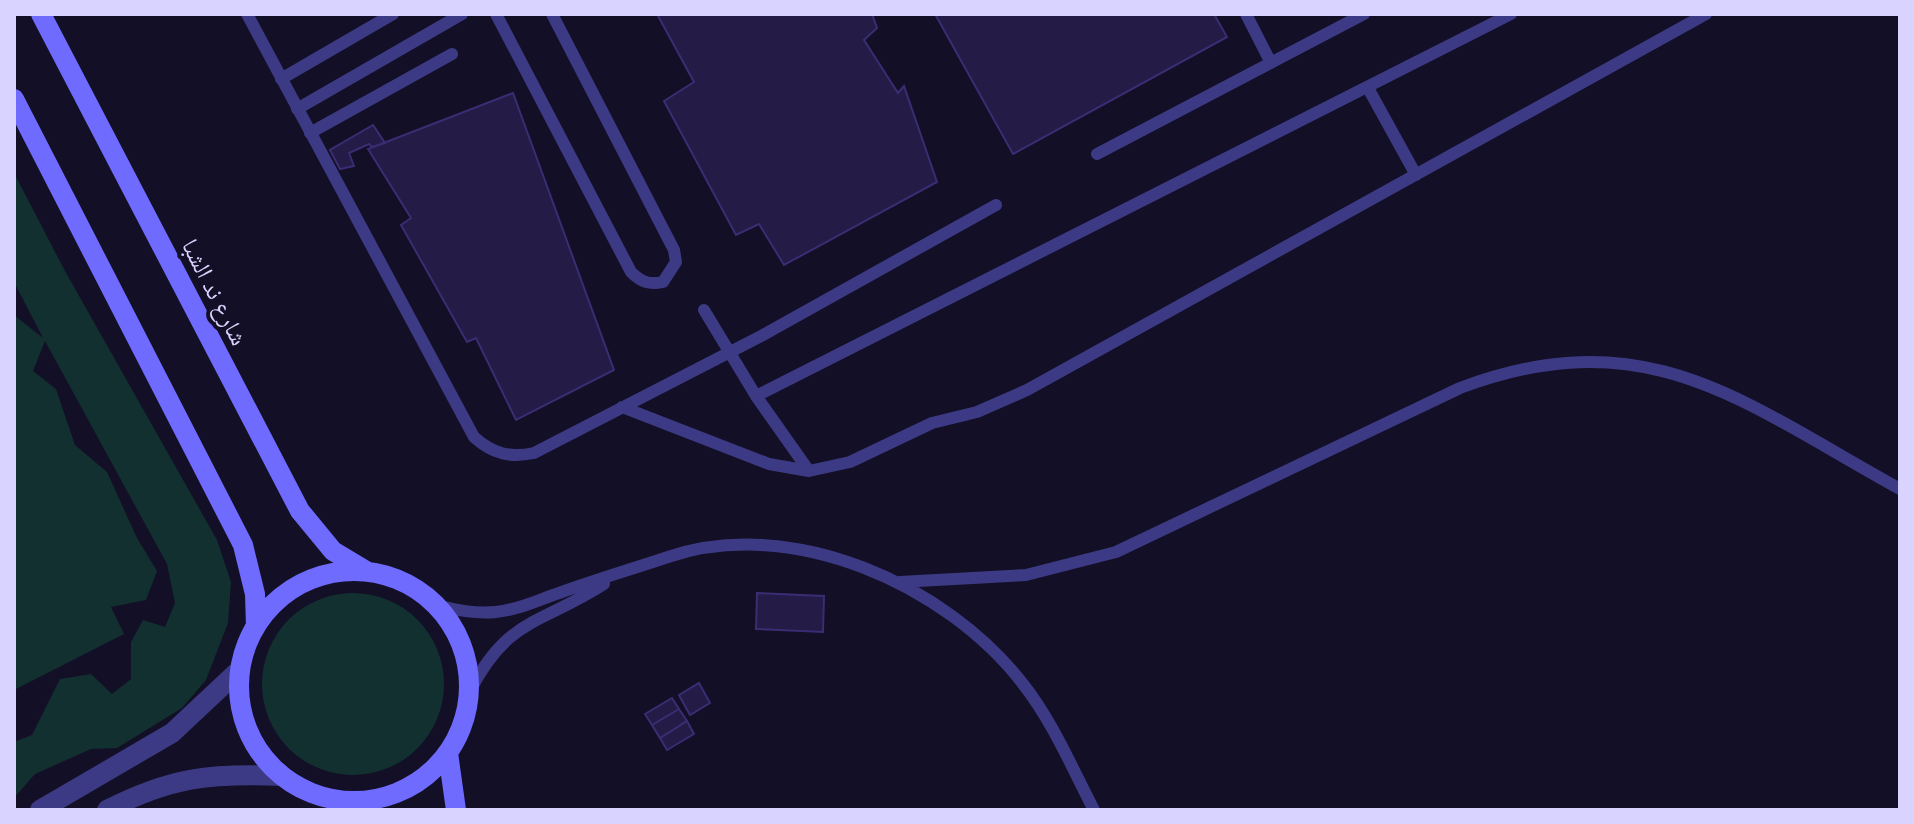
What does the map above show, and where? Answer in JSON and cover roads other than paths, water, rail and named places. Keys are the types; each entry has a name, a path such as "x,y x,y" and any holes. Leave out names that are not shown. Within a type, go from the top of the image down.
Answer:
{"main road":[{"name":"شارع ند الشبا","path":"41,14 300,511 333,551 368,572"},
{"path":"14,99 243,545 255,594 256,626"},
{"path":"342,572 368,572 405,583 436,605 455,630 466,659 470,691 467,713 448,753 422,778 390,796 349,805 314,794 282,776 257,748 246,726 236,673 256,626 272,605 293,589 316,578 342,572"},
{"path":"448,753 456,810"}],"street":[{"path":"41,810 172,733 236,673"},
{"path":"107,810 154,787 195,776 282,776"}],"lane":[{"path":"247,14 474,437 484,446 508,456 534,453 728,353 996,205"},
{"path":"281,79 393,14"},
{"path":"297,109 462,14"},
{"path":"496,14 631,272 639,281 651,284 663,282 676,262 674,250 552,14"},
{"path":"1246,14 1271,63"},
{"path":"1097,154 1364,14"},
{"path":"756,396 1511,14"},
{"path":"622,407 769,464 809,471 850,462 932,423 977,412 1027,390 1706,14"},
{"path":"310,133 452,54"},
{"path":"1368,88 1416,175"},
{"path":"704,310 756,396 809,471"},
{"path":"900,582 1026,575 1087,562 1149,538 1460,388 1500,373 1571,360 1610,360 1686,376 1722,391 1900,489"},
{"path":"436,605 475,613 495,612 612,578 672,556 757,547 841,560 900,582 955,616 1010,667 1042,710 1094,810"},
{"path":"470,691 485,662 517,628 612,578"}]}
